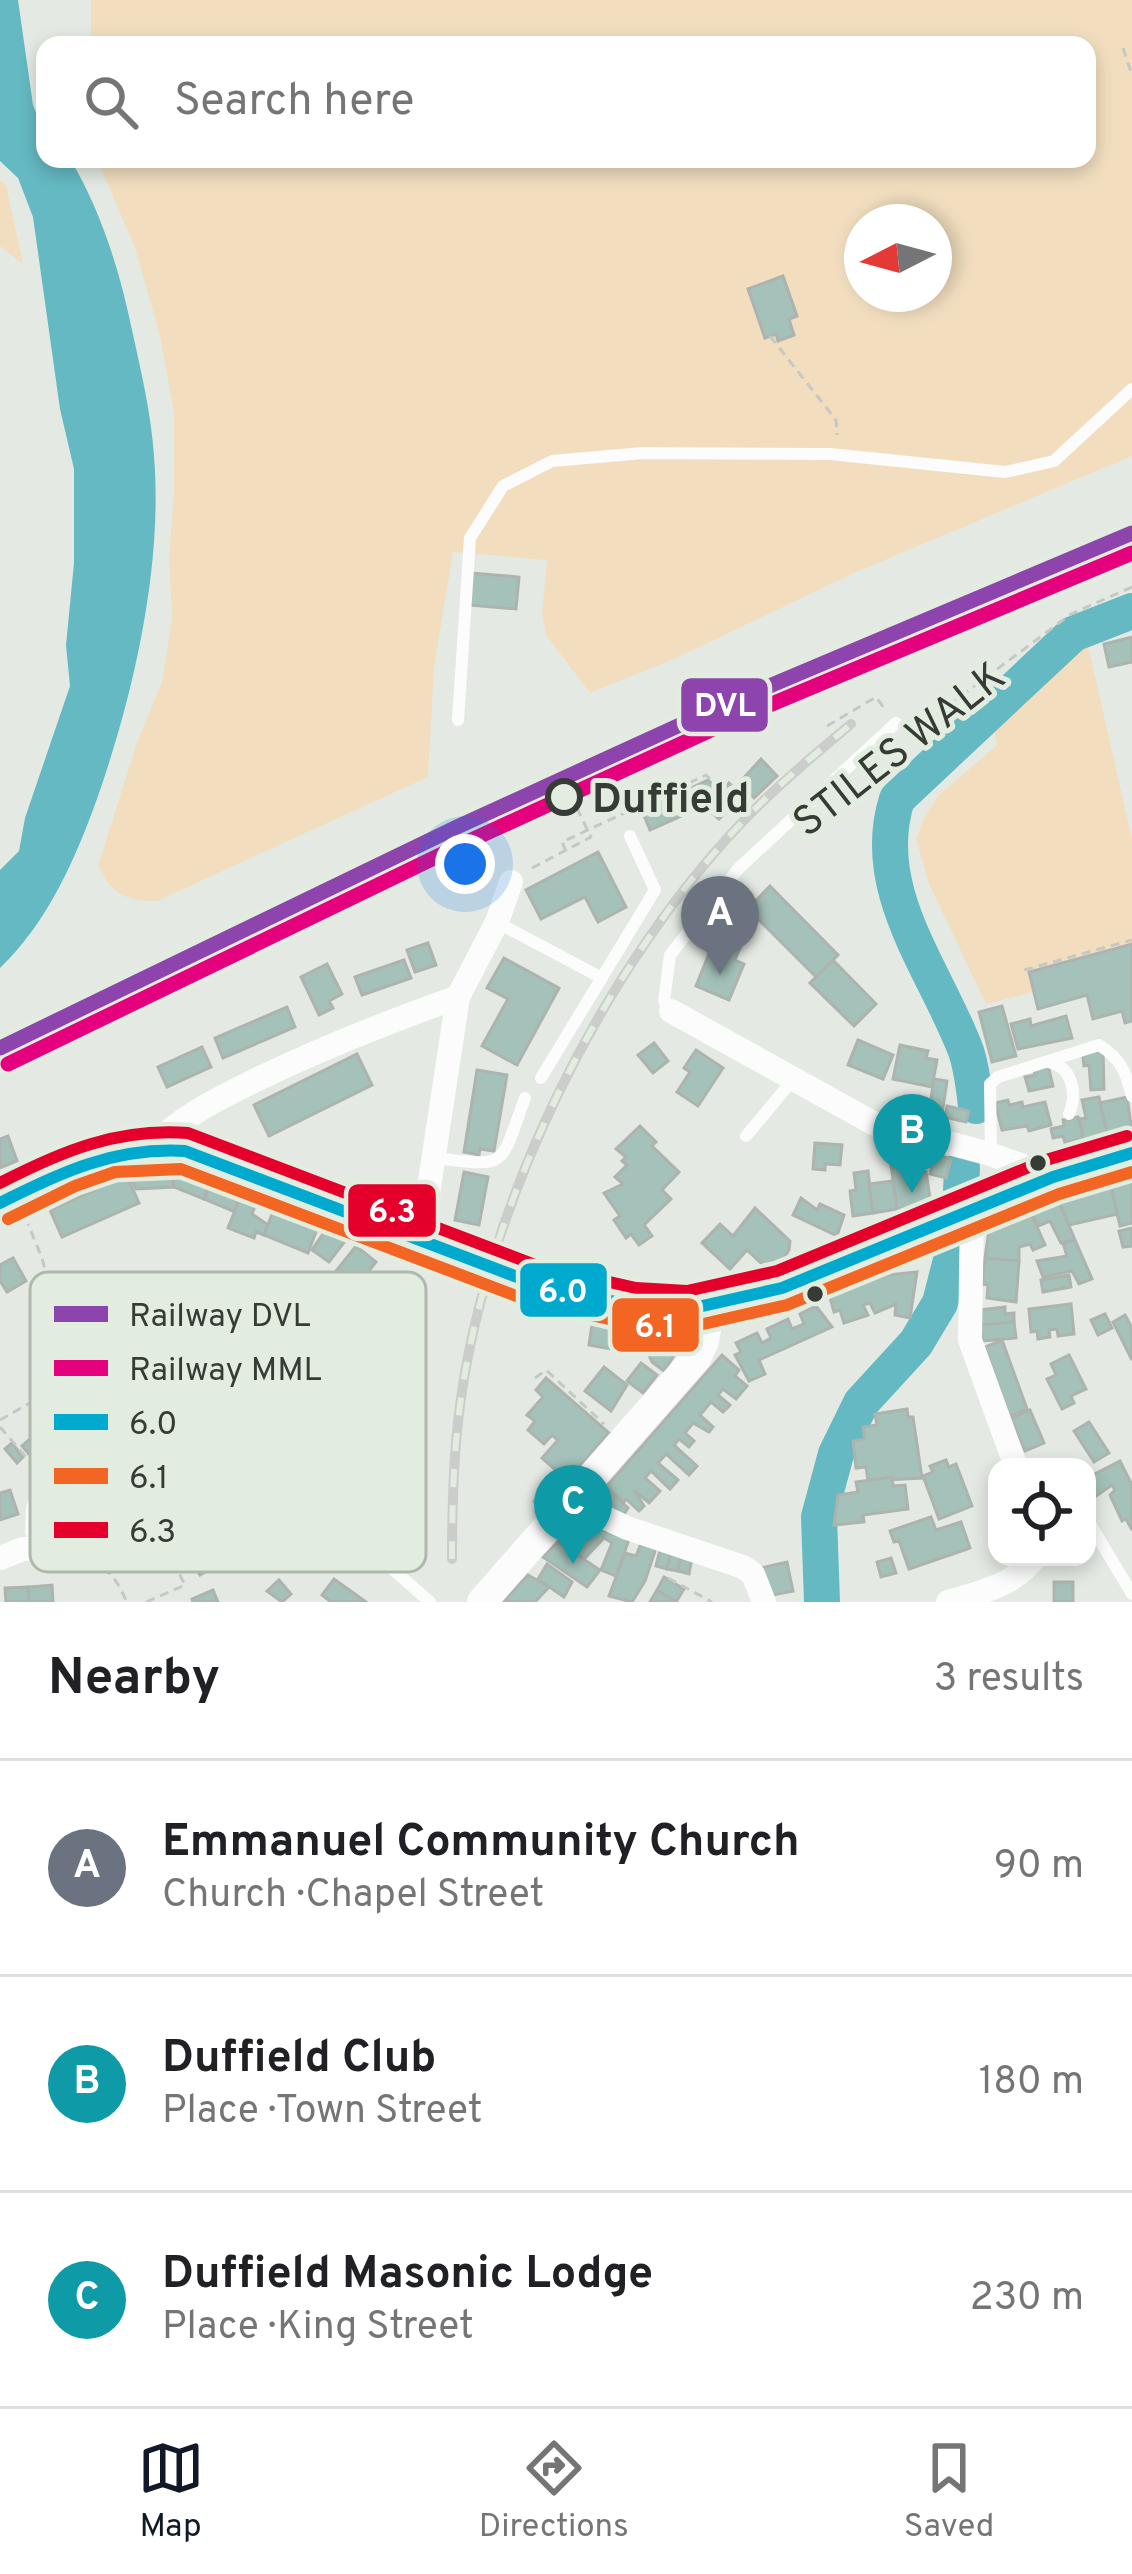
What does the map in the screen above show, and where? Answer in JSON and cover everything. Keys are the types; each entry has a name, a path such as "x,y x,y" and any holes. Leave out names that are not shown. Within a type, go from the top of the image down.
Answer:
{"highway":[{"path":"9,1198 90,1159 126,1149 196,1154 533,1283 633,1306 710,1306 782,1288 1053,1177 1132,1153"}],"street":[{"path":"422,1240 458,997 512,881"},
{"path":"151,1148 191,1113 267,1075 343,1038 458,997"},
{"path":"671,1011 873,1123 1053,1177"},
{"path":"969,1210 970,1340 1013,1458"},
{"path":"482,1602 696,1358 710,1306"},
{"path":"572,1502 627,1528 723,1557 748,1570 764,1602"},
{"path":"948,1602 1001,1584 1027,1566"}],"lane":[{"path":"458,720 470,538 503,486 552,461 644,453 837,454 1005,472 1054,461 1132,389"},
{"path":"671,1011 664,1001 670,955 739,868 896,723"},
{"path":"542,1078 655,890 630,836"},
{"path":"496,922 602,978"},
{"path":"991,1155 990,1084 998,1077 1099,1045 1117,1056 1132,1096"},
{"path":"1046,1062 1065,1070 1072,1085 1074,1103 1069,1114"},
{"path":"746,1136 792,1081"},
{"path":"434,1158 496,1162 525,1097"},
{"path":"18,1546 30,1513"},
{"path":"1096,1534 1132,1594"},
{"path":"396,1572 430,1602"}],"path":[{"path":"1123,48 1132,75"},
{"path":"770,336 836,420 837,454"},
{"name":"STILES WALK","path":"908,735 1071,614 1132,587"},
{"path":"827,726 876,698 896,723"},
{"path":"566,851 562,842 706,775 733,802"},
{"path":"512,881 591,838 569,792 597,779"},
{"path":"1024,970 1132,940"},
{"path":"9,1198 46,1272"},
{"path":"535,1378 546,1370 623,1442"},
{"path":"30,1405 0,1424 30,1462"},
{"path":"110,1572 127,1602"},
{"path":"146,1602 185,1585 178,1572"},
{"path":"668,1578 712,1602"}],"shaded area":[{"path":"91,0 1132,0 1132,456 854,573 676,658 590,693 546,635 542,614 547,560 453,552 434,668 428,777 157,901 128,898 109,884 98,866 137,742 162,682 172,618 174,413 159,332 135,248 101,168 1096,168 1096,36 91,36"},
{"path":"0,180 6,185 23,264 0,246"},
{"path":"1088,645 1132,839 1132,1021 1125,1023 1122,1012 1093,1019 1087,996 1038,1009 1034,992 986,1004 929,884 916,839 938,796 997,745 993,723"}],"water":[{"path":"0,0 18,0 36,113 36,168 75,168 100,220 127,308 148,408 156,498 143,628 98,796 59,888 0,968 0,870 19,851 25,818 70,686 66,645 74,563 74,469 60,409 33,217 18,178 0,161"}],"building":[{"path":"783,276 797,316 789,319 794,335 778,341 776,334 765,338 748,289"},
{"path":"471,573 519,577 516,609 468,605"},
{"path":"905,633 911,645 880,660 874,648"},
{"path":"1132,637 1132,662 1109,667 1104,644"},
{"path":"761,759 777,776 754,798 739,783"},
{"path":"708,780 735,804 719,819 704,806 650,830 642,811"},
{"path":"729,783 740,794 733,801 723,790"},
{"path":"598,852 626,907 598,922 585,897 541,919 526,890"},
{"path":"770,886 838,955 816,977 748,909"},
{"path":"725,942 740,948 735,960 744,964 729,1000 696,986 711,949 721,953"},
{"path":"428,943 436,965 415,972 407,950"},
{"path":"1132,944 1132,1021 1125,1023 1122,1011 1093,1019 1087,995 1038,1009 1029,972"},
{"path":"504,958 559,988 517,1065 482,1046 508,999 487,988"},
{"path":"404,960 411,978 362,995 355,977"},
{"path":"833,960 876,1004 854,1026 810,983"},
{"path":"327,964 342,994 329,1001 333,1008 319,1015 301,977"},
{"path":"1002,1006 1016,1056 992,1062 979,1012"},
{"path":"287,1007 295,1027 223,1058 215,1038"},
{"path":"1066,1016 1072,1038 1018,1049 1011,1024 1030,1019 1031,1026"},
{"path":"858,1040 893,1055 883,1079 848,1065"},
{"path":"654,1043 668,1061 653,1073 638,1055"},
{"path":"900,1045 928,1051 926,1058 937,1060 932,1087 893,1079"},
{"path":"202,1047 211,1067 167,1087 158,1067"},
{"path":"1103,1048 1104,1089 1091,1090 1082,1050"},
{"path":"696,1050 723,1068 698,1106 677,1092 690,1072 684,1068"},
{"path":"357,1054 372,1085 269,1136 254,1105"},
{"path":"1048,1065 1053,1086 1029,1091 1025,1077 1035,1075 1034,1068"},
{"path":"477,1070 507,1075 494,1151 480,1149 479,1155 464,1152"},
{"path":"934,1079 947,1081 942,1114 929,1112"},
{"path":"1099,1097 1108,1136 1084,1141 1079,1119 1086,1118 1082,1100"},
{"path":"1127,1097 1132,1131 1108,1136 1100,1103"},
{"path":"1008,1100 1009,1105 1022,1102 1023,1107 1045,1102 1051,1125 1029,1131 1027,1126 1002,1130 995,1103"},
{"path":"947,1106 969,1111 966,1122 945,1117"},
{"path":"1078,1117 1083,1138 1065,1143 1063,1136 1053,1138 1051,1129"},
{"path":"640,1126 656,1142 652,1146 679,1172 662,1190 671,1199 644,1225 652,1236 639,1245 631,1234 626,1238 614,1220 620,1216 604,1193 623,1184 615,1177 627,1165 622,1161 626,1157 616,1149"},
{"path":"8,1136 17,1161 0,1168 0,1139"},
{"path":"815,1143 842,1145 840,1165 813,1169"},
{"path":"908,1146 951,1159 946,1178 930,1174 932,1167 905,1160"},
{"path":"906,1163 908,1175 926,1172 931,1204 897,1209 891,1165"},
{"path":"868,1171 873,1213 853,1216 854,1173"},
{"path":"172,1172 174,1187 136,1189 129,1174"},
{"path":"172,1172 209,1185 204,1199 174,1187"},
{"path":"464,1172 488,1177 479,1225 455,1220"},
{"path":"127,1176 139,1203 62,1237 50,1210"},
{"path":"1132,1179 1132,1223 1120,1226 1110,1184"},
{"path":"893,1181 897,1209 873,1213 869,1184"},
{"path":"209,1185 240,1198 235,1212 204,1199"},
{"path":"1111,1186 1117,1214 1069,1225 1058,1200"},
{"path":"1056,1195 1075,1240 1061,1243 1050,1221 1038,1226 1027,1204"},
{"path":"240,1198 256,1203 252,1214 268,1225 264,1235 256,1232 254,1238 228,1228"},
{"path":"801,1198 817,1210 820,1204 844,1215 837,1236 793,1215"},
{"path":"1027,1204 1045,1245 1033,1250 1030,1244 1019,1247 1019,1261 985,1258 990,1223"},
{"path":"755,1208 790,1241 789,1250 783,1259 765,1267 747,1250 730,1269 702,1243 720,1224 733,1236"},
{"path":"274,1209 318,1226 308,1253 264,1235"},
{"path":"327,1228 346,1240 329,1262 312,1250"},
{"path":"1132,1228 1132,1246 1123,1247 1119,1231"},
{"path":"1075,1240 1092,1279 1079,1284 1072,1271 1043,1277 1037,1261 1067,1256 1063,1243"},
{"path":"356,1246 376,1262 368,1272 335,1272"},
{"path":"13,1258 26,1281 7,1292 0,1281 0,1265"},
{"path":"985,1258 1019,1261 1016,1302 987,1298 988,1285 982,1284"},
{"path":"917,1272 910,1318 895,1315 896,1304 875,1313 870,1303 863,1305 868,1315 844,1323 840,1310 834,1312 829,1294 888,1275"},
{"path":"1069,1275 1071,1287 1043,1292 1041,1280"},
{"path":"1071,1304 1074,1334 1058,1336 1057,1329 1049,1330 1050,1337 1038,1339 1037,1331 1031,1332 1029,1309"},
{"path":"816,1306 832,1327 759,1360 765,1374 749,1381 735,1355 741,1352 736,1343 757,1333 762,1343 771,1338 767,1329 788,1319 792,1329 804,1324 800,1314"},
{"path":"1005,1307 1005,1314 1014,1313 1014,1322 981,1325 979,1310"},
{"path":"1105,1314 1112,1328 1098,1335 1091,1320"},
{"path":"1125,1315 1132,1328 1132,1360 1113,1322"},
{"path":"593,1317 628,1322 623,1351 589,1345"},
{"path":"1014,1322 1016,1338 982,1341 981,1325"},
{"path":"647,1324 666,1327 675,1354 664,1371 652,1362 645,1346"},
{"path":"1002,1340 1027,1409 1009,1416 985,1347"},
{"path":"722,1355 739,1370 735,1376 747,1386 736,1399 723,1389 718,1395 730,1405 723,1412 711,1402 700,1415 713,1427 709,1432 693,1423 685,1433 694,1441 689,1447 679,1439 674,1445 697,1466 689,1475 666,1454 658,1463 678,1480 670,1489 651,1471 645,1478 660,1491 649,1503 634,1490 644,1506 639,1511 606,1487"},
{"path":"1069,1355 1086,1389 1071,1396 1074,1403 1062,1409 1047,1379 1056,1375 1051,1364"},
{"path":"641,1363 657,1375 643,1393 627,1381"},
{"path":"604,1367 627,1385 611,1411 585,1391"},
{"path":"546,1378 609,1433 567,1480 542,1458 558,1440 552,1435 544,1444 528,1430 535,1421 527,1415 543,1397 536,1390"},
{"path":"907,1409 908,1417 913,1417 922,1478 868,1481 866,1467 856,1468 853,1441 865,1439 863,1427 877,1425 875,1414"},
{"path":"1030,1410 1044,1443 1025,1451 1011,1418"},
{"path":"1089,1422 1109,1453 1096,1461 1091,1458 1074,1431"},
{"path":"12,1443 23,1457 17,1463 5,1449"},
{"path":"946,1460 949,1467 956,1464 972,1506 939,1519 923,1476 933,1472 930,1466"},
{"path":"1120,1461 1132,1485 1132,1530 1126,1519 1122,1521 1110,1495 1115,1490 1112,1485 1096,1496 1096,1473"},
{"path":"892,1477 893,1486 905,1485 908,1509 863,1515 864,1522 834,1525 838,1495 858,1492 856,1482"},
{"path":"606,1487 628,1508 620,1520 594,1505"},
{"path":"10,1490 18,1514 0,1520 0,1493"},
{"path":"589,1515 631,1534 616,1576 601,1570 612,1543 604,1538 584,1559 558,1542 577,1519"},
{"path":"931,1517 936,1530 961,1522 970,1548 909,1569 890,1531"},
{"path":"642,1541 657,1545 645,1581 632,1602 609,1596 625,1553 636,1556"},
{"path":"558,1542 600,1570 587,1587 543,1557"},
{"path":"661,1546 672,1548 667,1569 656,1566"},
{"path":"672,1548 682,1551 678,1571 667,1569"},
{"path":"682,1551 693,1553 689,1574 678,1571"},
{"path":"891,1558 896,1573 881,1577 877,1562"},
{"path":"787,1562 793,1591 767,1596 761,1568"},
{"path":"547,1564 572,1582 564,1597 538,1579"},
{"path":"528,1575 549,1587 535,1602 503,1602"},
{"path":"664,1577 684,1589 676,1602 657,1590"},
{"path":"334,1579 366,1602 331,1602 322,1595"},
{"path":"279,1580 291,1594 282,1602 267,1591"},
{"path":"1054,1582 1073,1582 1073,1602 1054,1602"},
{"path":"52,1585 53,1602 29,1602 28,1587"},
{"path":"28,1587 29,1602 6,1602 5,1588"},
{"path":"213,1590 218,1602 193,1602 192,1599"},
{"path":"657,1590 676,1602 650,1602"}],"waterway":[{"path":"976,1106 966,1051 898,897 890,833 897,799 1073,634 1132,611"},
{"path":"961,1191 962,1168"},
{"path":"822,1602 819,1517 836,1454 861,1403 916,1343 940,1303 953,1252"}],"railway":[{"path":"452,1559 456,1439 471,1341 493,1258 559,1092 601,1013 700,870 766,798 851,724"}],"rail line":[{"name":"DVL","path":"0,1048 457,827 717,708 1132,533"},
{"name":"MML","path":"8,1064 465,843 724,724 1132,553"}],"transit line":[{"name":"6.3","path":"0,1183 91,1144 137,1134 188,1133 538,1266 636,1288 687,1291 777,1271 1046,1160 1127,1136"},
{"name":"6.0","path":"0,1203 89,1164 135,1153 185,1151 533,1283 633,1306 689,1309 782,1288 1053,1177 1132,1153"},
{"name":"6.1","path":"8,1219 115,1172 181,1169 527,1300 630,1324 690,1327 787,1305 1059,1194 1132,1172"}],"place":[{"name":"Duffield","path":"564,797"},
{"name":"Emmanuel Community Church","path":"720,975"},
{"name":"Duffield Club","path":"912,1193"},
{"name":"Duffield Masonic Lodge","path":"573,1564"}]}
